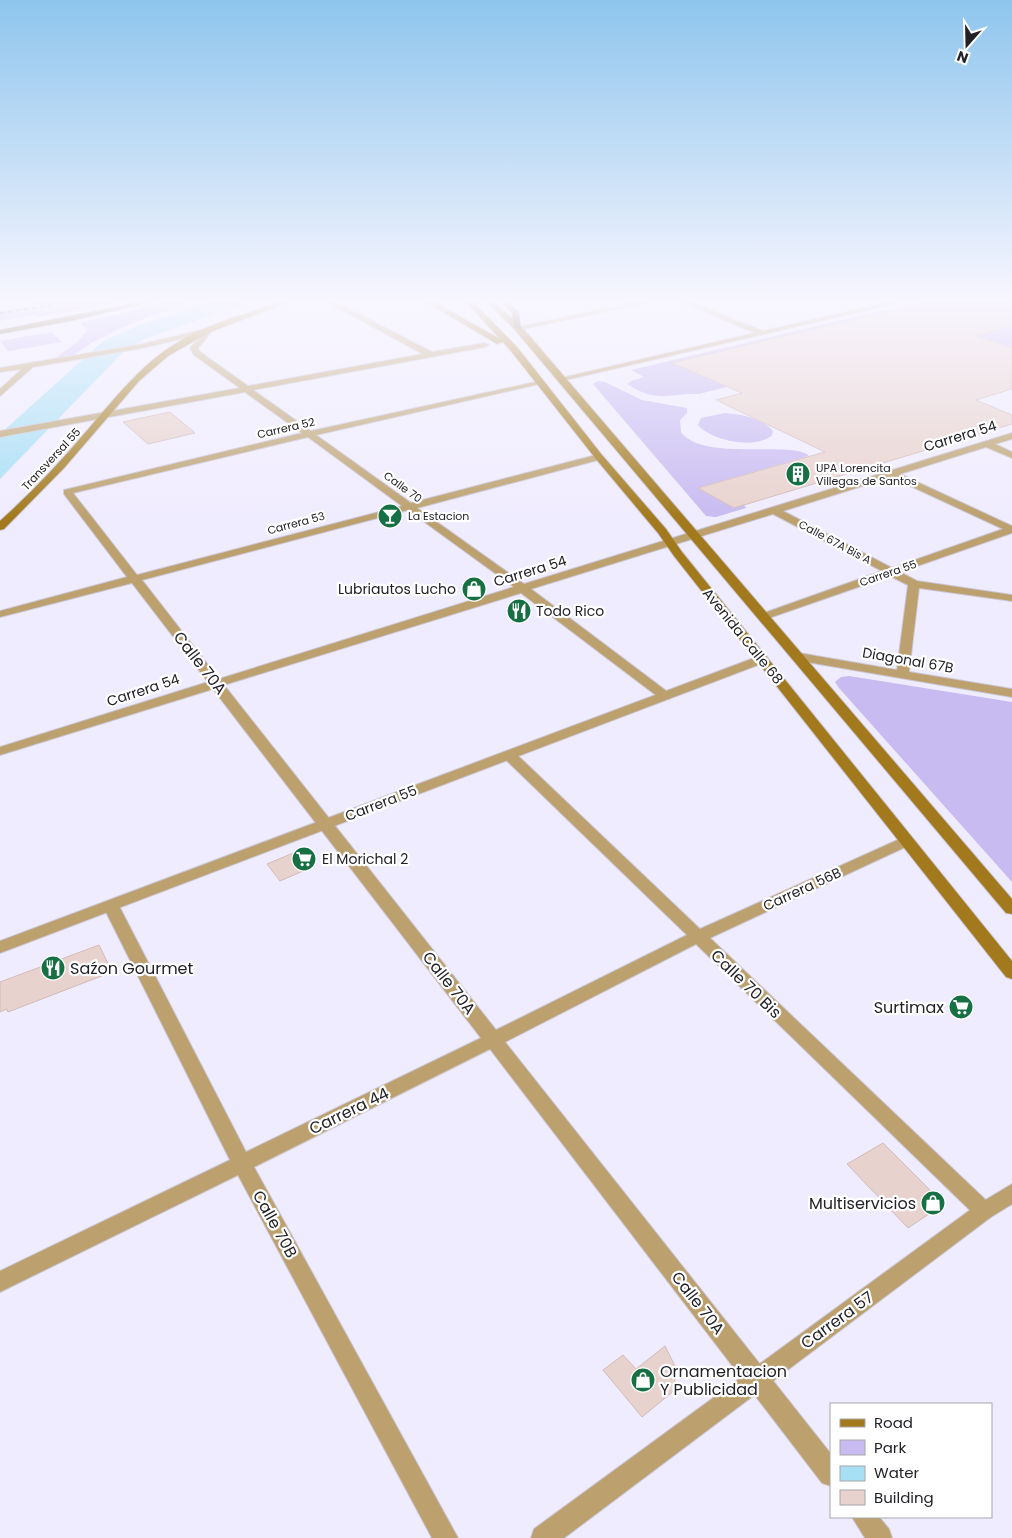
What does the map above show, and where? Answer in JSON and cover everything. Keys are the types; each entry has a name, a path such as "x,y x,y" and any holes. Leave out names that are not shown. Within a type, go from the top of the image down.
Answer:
{"main road":[{"name":"Transversal 55","path":"0,528 122,395 143,375"},
{"name":"Avenida Calle 68","path":"534,375 599,457 662,531 669,543 1012,973"},
{"name":"Avenida Calle 68","path":"557,375 1012,909"}],"street":[{"path":"0,394 20,375"},
{"name":"Calle 70","path":"228,375 523,589 665,696"},
{"path":"0,434 320,375"},
{"path":"561,379 579,375"},
{"name":"Carrera 52","path":"67,492 310,434 540,383"},
{"name":"Carrera 54","path":"0,751 1012,436"},
{"path":"986,444 1012,455"},
{"name":"Carrera 53","path":"0,614 599,457"},
{"path":"891,474 1011,530"},
{"name":"Calle 70A","path":"67,492 830,1473"},
{"name":"Calle 67A Bis A","path":"774,510 914,584 1012,598"},
{"name":"Carrera 55","path":"764,616 1011,530"},
{"path":"902,675 914,584"},
{"name":"Diagonal 67B","path":"799,657 1012,693"},
{"name":"Carrera 55","path":"0,947 762,659"},
{"name":"Calle 70 Bis","path":"509,755 984,1211"},
{"name":"Carrera 56B","path":"697,937 906,840"},
{"name":"Calle 70B","path":"111,906 242,1164 446,1538"},
{"name":"Carrera 44","path":"0,1282 493,1040 697,937"},
{"name":"Carrera 57","path":"543,1538 1012,1192"},
{"path":"865,1518 880,1538"}],"green space":[{"path":"640,375 776,375 699,394 663,396 647,394 627,384 644,377"},
{"path":"598,381 605,382 642,400 687,408 687,413 680,420 681,432 692,441 727,449 786,450 800,452 809,456 698,488 734,508 744,505 746,508 716,517 706,516 593,384"},
{"path":"725,413 757,420 773,431 772,435 765,440 756,442 734,442 713,435 698,425 701,418"},
{"path":"849,676 1012,702 1012,882 839,688 835,682 841,677"}],"water":[{"path":"66,375 101,375 0,479 0,434"}],"building":[{"path":"699,375 1012,375 1012,389 976,400 1012,415 1012,424 734,508 698,488 825,452 716,400 742,393"},
{"path":"170,412 195,433 148,444 123,422"},
{"path":"298,851 312,867 280,881 267,864"},
{"path":"99,945 112,972 8,1012 7,1009 0,1012 0,982"},
{"path":"883,1143 944,1204 908,1228 847,1164"},
{"name":"Ornamentacion Y Publicidad","path":"665,1346 675,1366 675,1390 642,1417 603,1370 623,1355 636,1369"}],"place":[{"name":"UPA Lorencita Villegas de Santos","path":"798,474"},
{"name":"La Estacion","path":"390,516"},
{"name":"Lubriautos Lucho","path":"474,589"},
{"name":"Todo Rico","path":"519,611"},
{"name":"El Morichal 2","path":"304,859"},
{"name":"Saźon Gourmet","path":"53,968"},
{"name":"Surtimax","path":"961,1007"},
{"name":"Multiservicios","path":"933,1203"},
{"name":"Ornamentacion Y Publicidad","path":"643,1380"}]}
